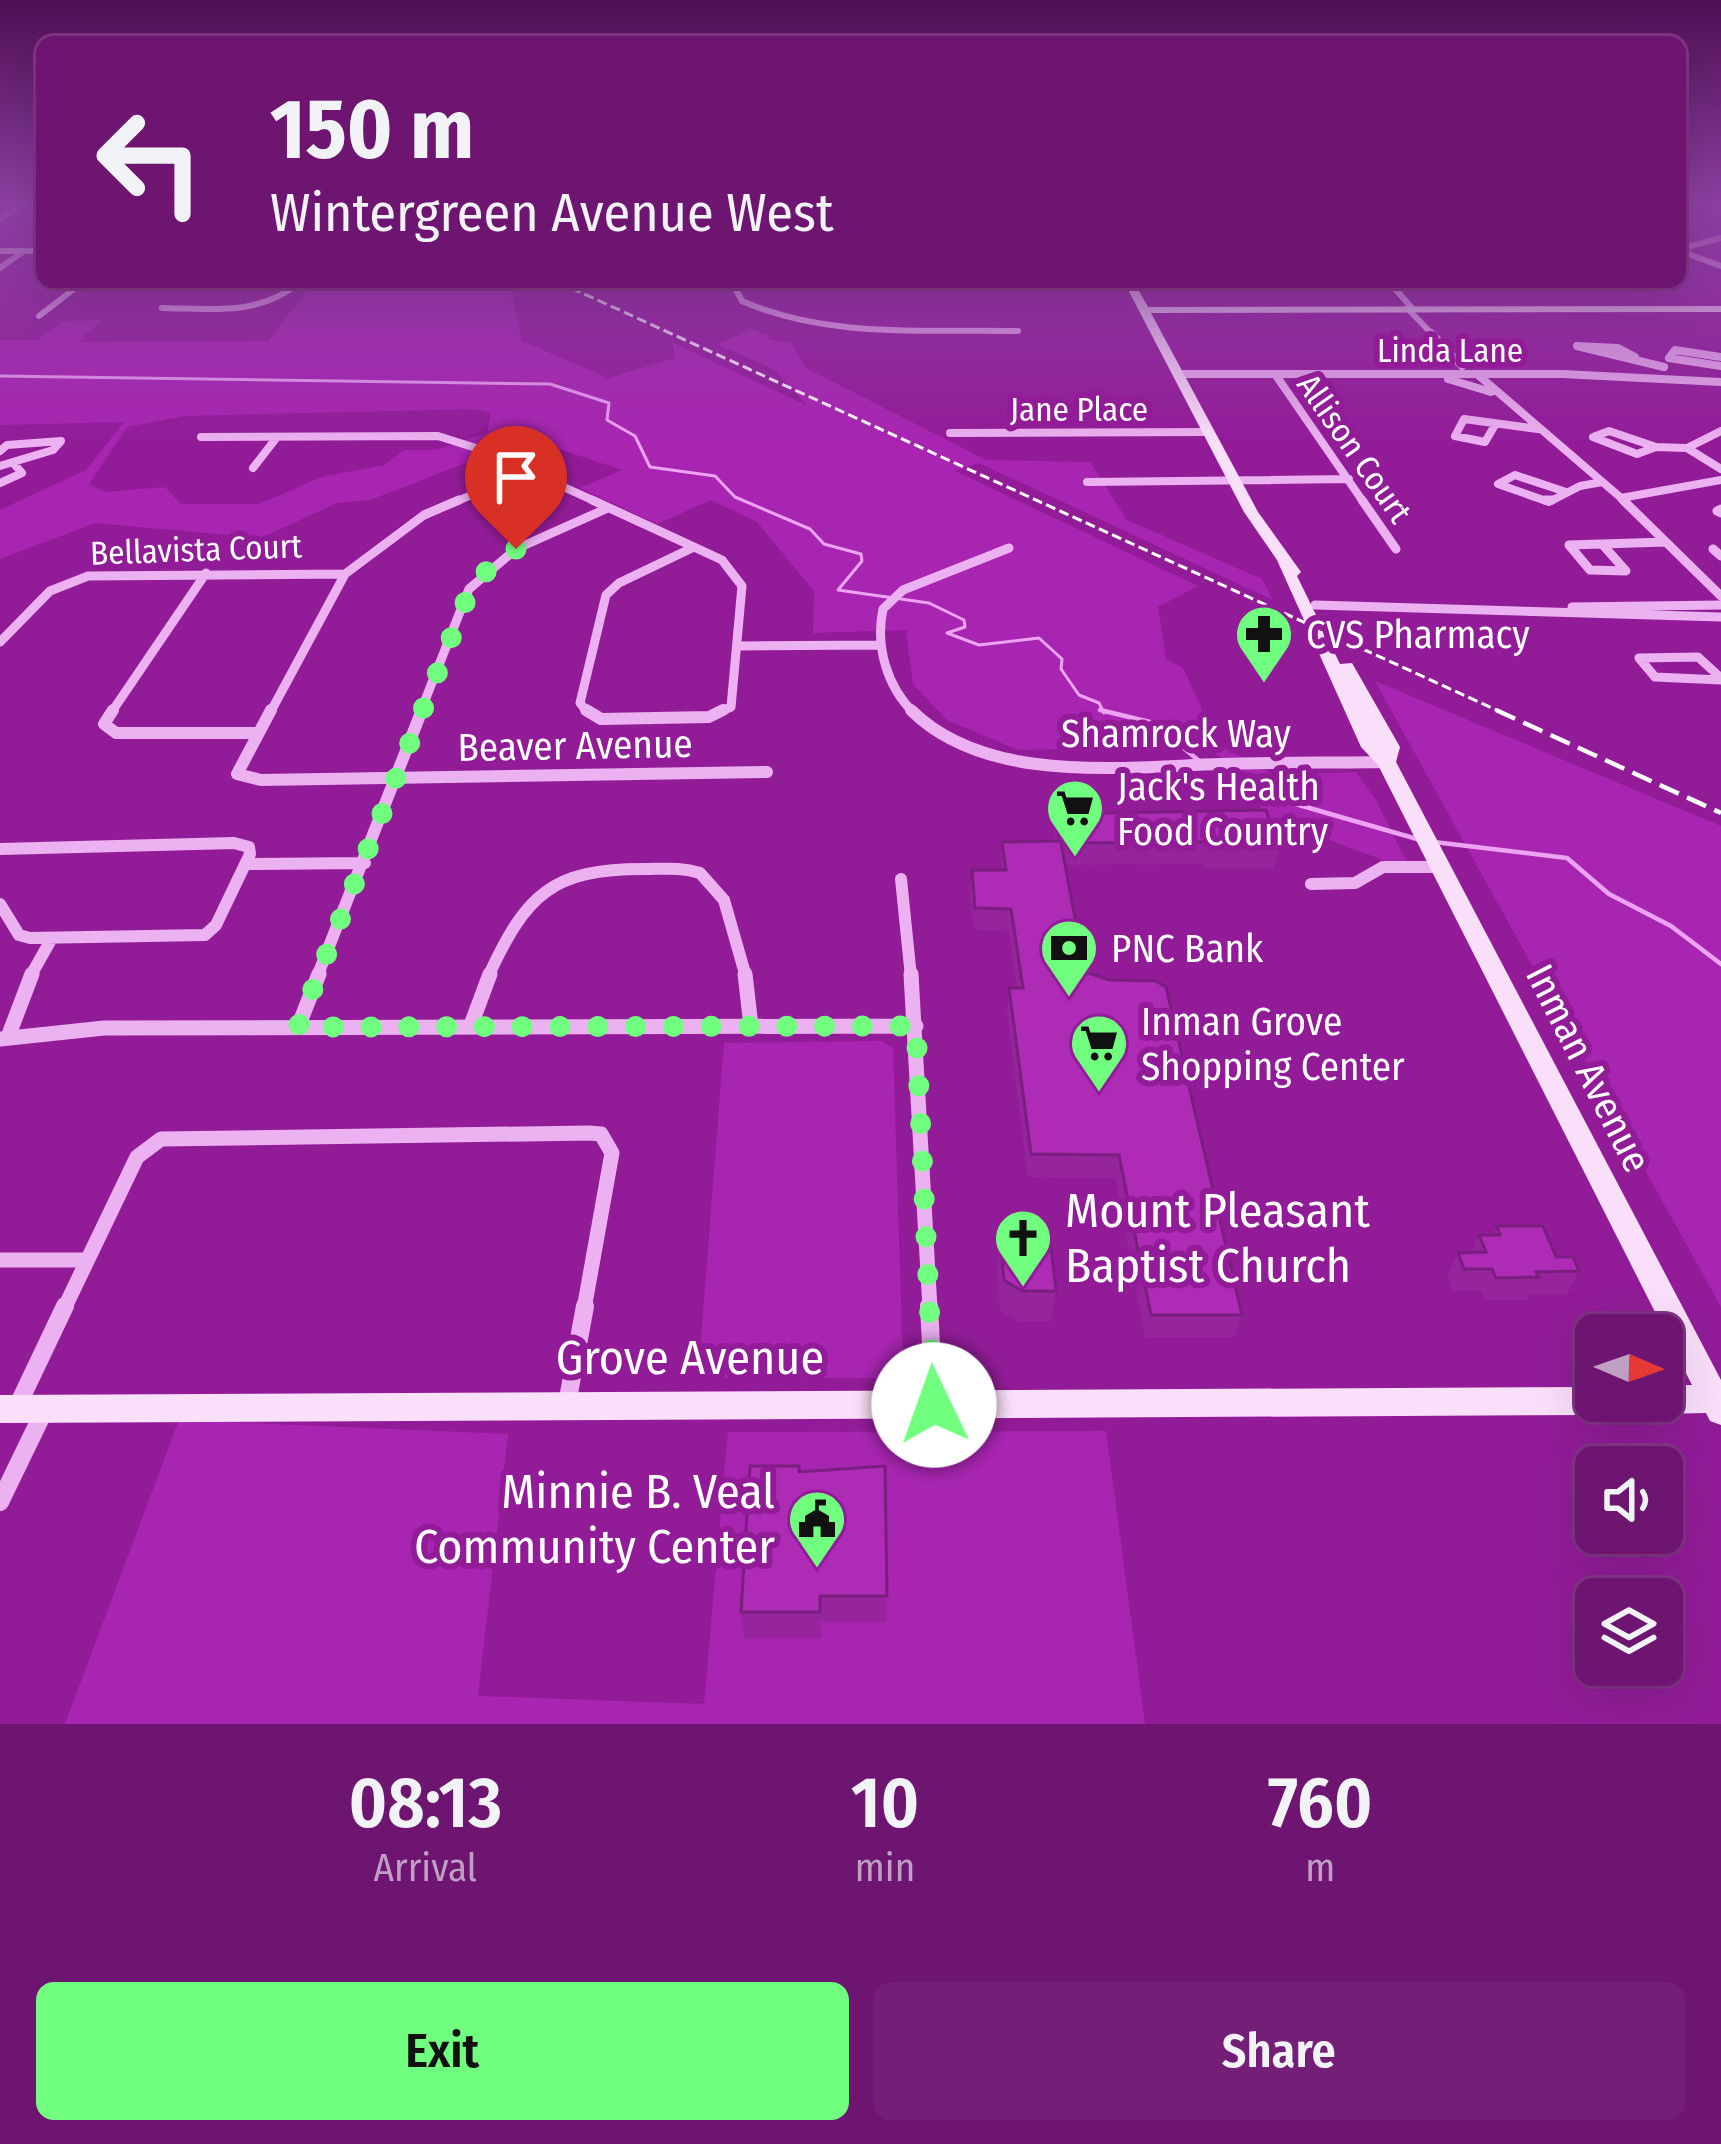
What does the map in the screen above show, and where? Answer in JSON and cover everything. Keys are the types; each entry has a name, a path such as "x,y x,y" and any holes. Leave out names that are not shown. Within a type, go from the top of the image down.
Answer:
{"main road":[{"name":"Inman Avenue","path":"1133,288 1234,481 1315,605 1391,748 1386,762"},
{"path":"1144,310 1721,309"},
{"name":"Inman Avenue","path":"1283,562 1370,747 1386,762 1718,1405"},
{"name":"Grove Avenue","path":"20,1408 1575,1401"},
{"path":"1683,1402 1718,1405"}],"street":[{"path":"39,316 74,288"},
{"path":"162,308 258,307 286,297 294,288"},
{"path":"735,288 742,301 788,318 1018,331"},
{"path":"1394,288 1462,366"},
{"path":"1635,357 1618,348 1577,346 1602,359 1721,362"},
{"path":"1667,363 1677,382"},
{"name":"Linda Lane","path":"1178,374 1476,374 1721,382"},
{"name":"Allison Court","path":"1275,374 1396,549"},
{"path":"1405,374 1473,385 1515,408"},
{"path":"1476,374 1621,498 1719,591"},
{"path":"1495,425 1485,442 1455,436 1464,419 1539,429"},
{"path":"1656,447 1636,454 1593,437 1610,430 1656,447 1687,448 1721,431"},
{"name":"Jane Place","path":"950,434 1209,432"},
{"path":"201,437 438,436 608,508 694,547 722,560 742,586 731,707 709,717 601,719 590,716 580,703 606,596 619,583 694,547"},
{"path":"253,468 277,437"},
{"path":"1704,440 1721,444"},
{"path":"0,451 8,445 61,441 52,450 0,466"},
{"path":"1687,448 1721,469"},
{"path":"0,483 22,473 14,464"},
{"path":"206,573 104,724 116,733 255,733 345,574 424,515 526,473"},
{"path":"1566,492 1515,475 1498,484 1549,502 1602,482"},
{"path":"1088,482 1349,479"},
{"path":"1621,498 1721,480"},
{"path":"298,1027 470,590 493,564 516,549 608,508"},
{"path":"1602,544 1626,571 1590,570 1569,545 1666,542"},
{"path":"740,646 881,645 880,618 893,597 1010,548"},
{"name":"Bellavista Court","path":"0,642 50,591 73,580 108,574 345,574"},
{"path":"1535,612 1616,603 1721,605"},
{"path":"1315,605 1721,617"},
{"name":"Shamrock Way","path":"881,645 885,676 897,697 919,719 971,747 1070,767 1386,762"},
{"path":"1699,657 1721,679 1654,677 1639,658 1699,657"},
{"name":"Beaver Avenue","path":"255,733 237,769 241,777 766,772"},
{"path":"0,849 234,843 249,847 246,864 216,926 205,934 19,935 0,904"},
{"path":"1311,884 1355,883 1383,867 1433,857"},
{"path":"246,864 365,863"},
{"path":"471,1024 485,982 521,919 562,881 594,869 685,868 716,886 747,964 751,1026"},
{"path":"901,879 916,1026 934,1405"},
{"path":"52,938 24,988 4,1038 104,1028 916,1026"},
{"path":"0,1502 20,1408 87,1260 142,1149 174,1135 601,1135 612,1153 566,1406"},
{"path":"0,1260 87,1260"}],"shaded area":[{"path":"309,288 514,288 522,341 608,378 675,358 673,343 808,406 775,370 717,344 751,329 772,336 767,339 791,343 806,368 986,460 1090,462 1127,520 1262,579 1273,600 979,463 955,471 1198,586 1158,607 1166,659 1183,668 1218,745 1275,775 1356,772 1376,800 1406,861 1386,861 1263,816 1251,776 1203,746 1018,750 947,720 913,684 906,630 813,633 814,591 757,522 711,500 657,524 580,488 622,470 553,447 471,461 370,500 337,503 261,538 95,523 0,559 0,510 86,470 124,422 0,425 0,340 37,340 64,321 102,320 78,342 268,341","holes":["475,409 491,413 487,433 436,450 404,450 384,465 322,477 259,504 181,504 165,487 105,492 89,484 127,427 184,416"]},
{"path":"1375,681 1721,826 1721,1307"},
{"path":"882,1041 893,1048 903,1367 893,1378 698,1378 724,1043"},
{"path":"179,1420 508,1434 478,1696 704,1704 728,1432 1106,1431 1145,1724 65,1724"}],"building":[{"name":"Inman Grove Shopping Center","path":"1266,810 1279,848 1213,847 1204,842 1061,843 1085,972 1110,980 1156,981 1166,987 1242,1315 1151,1315 1119,1155 1031,1154 1009,988 1023,988 1011,909 975,908 972,870 1006,870 1002,842 1059,841 1056,814"},
{"path":"1497,1226 1543,1226 1556,1257 1573,1257 1579,1271 1496,1278 1492,1269 1464,1269 1458,1253 1486,1252 1479,1235 1500,1235"},
{"path":"1000,1237 1050,1238 1056,1291 1022,1291 1004,1280"},
{"name":"Minnie B. Veal Community Center","path":"750,1466 799,1466 799,1472 885,1466 887,1596 820,1596 820,1612 741,1612"}],"waterway":[{"path":"0,376 550,384 609,403 607,420 635,436 650,467 715,476 735,497 810,529 824,544 861,554 862,561 838,590 929,603 964,620 965,627 947,633 979,645 1039,638 1062,659 1061,669 1079,695 1099,703 1103,711"},
{"path":"1103,711 1154,723 1198,760"},
{"path":"1213,768 1292,803 1417,839"},
{"path":"1434,842 1567,858 1609,894 1671,926 1721,964"}],"railway":[{"path":"571,288 1503,713"},
{"path":"1496,710 1721,813"}],"place":[{"name":"CVS Pharmacy","path":"1264,685"},
{"name":"Jack's Health Food Country","path":"1075,859"},
{"name":"PNC Bank","path":"1069,999"},
{"name":"Inman Grove Shopping Center","path":"1099,1094"},
{"name":"Mount Pleasant Baptist Church","path":"1023,1289"},
{"name":"Minnie B. Veal Community Center","path":"817,1570"}],"route":[{"path":"516,549 493,564 470,590 298,1027 916,1026 934,1405"}]}
